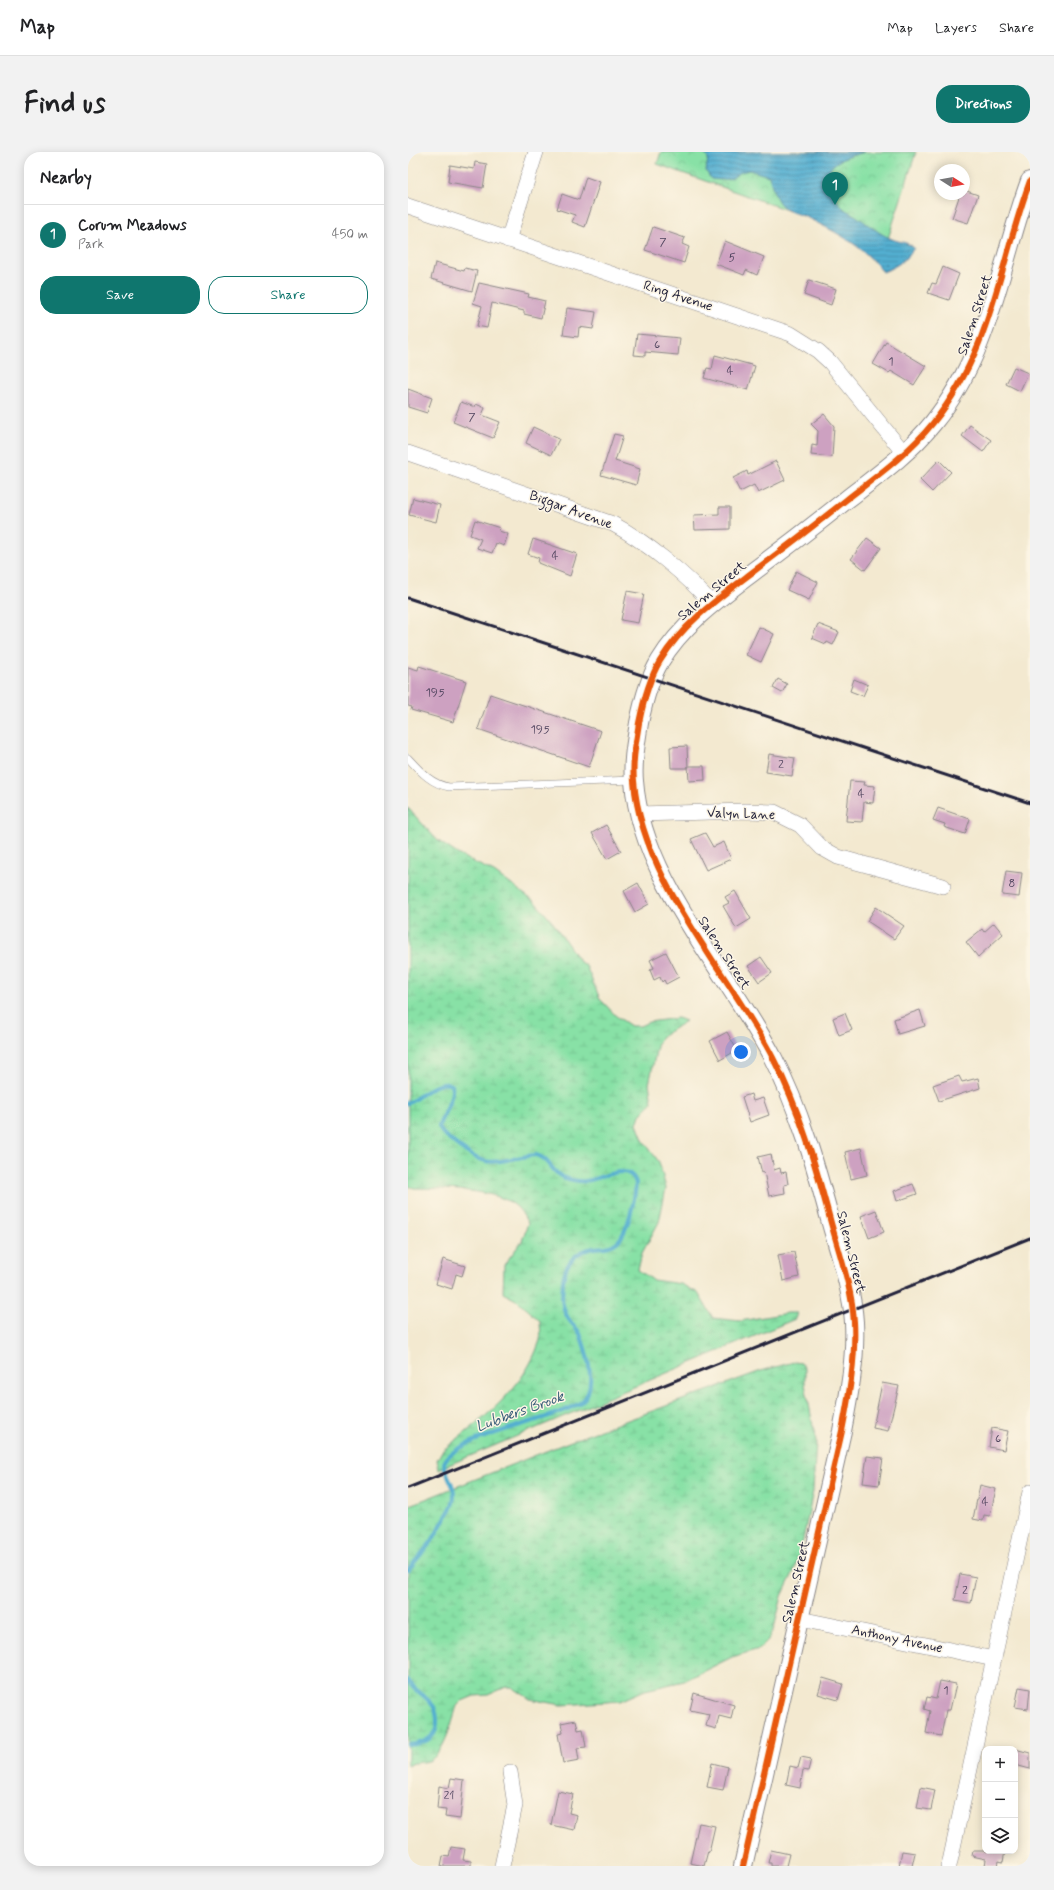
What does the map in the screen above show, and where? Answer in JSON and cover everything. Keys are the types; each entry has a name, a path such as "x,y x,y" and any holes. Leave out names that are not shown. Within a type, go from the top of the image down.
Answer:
{"street":[{"path":"508,240 536,152"},
{"name":"Salem Street","path":"743,1866 820,1535 850,1390 853,1368 854,1331 850,1294 820,1181 791,1096 773,1057 750,1016 670,890 651,850 639,814 633,780 635,750 640,722 655,670 670,646 696,617 904,453 927,430 943,410 972,362 986,327 1009,245 1030,181"},
{"name":"Ring Avenue","path":"408,206 774,328 805,342 818,351 834,367 904,453"},
{"name":"Biggar Avenue","path":"408,453 613,524 634,536 670,564 712,604"},
{"name":"Valyn Lane","path":"639,814 746,811 774,812 800,825 822,848 838,857 943,886"},
{"path":"949,1866 1030,1492"},
{"name":"Anthony Avenue","path":"800,1619 994,1659"},
{"path":"502,1866 515,1805 510,1772"}],"lane":[{"path":"408,758 433,782 449,787 633,780"}],"green space":[{"path":"661,152 916,152 886,245 657,164"},
{"path":"408,808 437,840 459,855 494,872 535,902 554,924 579,961 586,966 600,999 616,1016 631,1026 640,1026 649,1022 678,1018 686,1021 664,1035 658,1042 649,1084 652,1102 640,1115 637,1124 643,1140 659,1162 666,1188 659,1222 642,1253 638,1270 653,1280 681,1284 698,1293 713,1318 740,1321 788,1313 797,1313 795,1319 439,1469 437,1460 442,1451 499,1404 522,1376 532,1360 539,1343 541,1332 540,1321 518,1301 503,1293 504,1265 522,1241 528,1223 521,1211 509,1201 484,1193 453,1189 414,1188 408,1186"},
{"path":"794,1362 801,1363 805,1369 805,1384 816,1441 813,1491 802,1545 794,1571 782,1596 774,1628 768,1640 759,1649 732,1657 684,1681 645,1690 620,1701 562,1705 530,1699 512,1687 506,1687 488,1695 474,1696 462,1701 457,1706 448,1735 437,1755 430,1761 408,1765 408,1506 579,1438 761,1371"}],"water":[{"path":"703,152 865,152 838,161 830,170 828,176 838,203 844,209 878,232 892,239 909,244 914,248 900,263 883,272 866,253 848,240 806,217 785,209 776,197 769,176 749,170 741,172 732,178 722,180 711,179 706,171 708,158"}],"building":[{"path":"475,162 487,164 483,188 448,182 450,165 474,169"},
{"path":"586,177 600,182 585,227 572,222 575,215 557,209 562,194 579,200"},
{"path":"970,192 978,195 968,223 952,218 958,200 970,200"},
{"path":"653,227 685,238 682,244 689,247 684,263 645,250"},
{"path":"725,241 764,257 757,275 746,270 744,275 716,264"},
{"path":"435,263 464,271 465,268 477,271 472,291 431,279"},
{"path":"943,267 959,274 949,300 928,293 932,283 936,284"},
{"path":"809,280 836,289 831,305 804,295"},
{"path":"479,283 529,294 528,297 545,301 541,318 524,314 524,311 492,303 487,328 477,326 482,306 473,303"},
{"path":"567,308 596,312 593,329 579,327 578,337 563,335"},
{"path":"637,334 680,338 678,355 645,352 645,356 634,355"},
{"path":"886,342 926,366 914,385 891,371 889,373 873,364"},
{"path":"715,355 755,366 748,390 704,378 707,368 712,369"},
{"path":"1014,367 1028,373 1020,391 1006,384"},
{"path":"408,389 432,398 427,413 408,407"},
{"path":"461,402 475,407 476,404 485,408 482,415 500,422 493,438 453,422"},
{"path":"824,414 834,426 832,457 811,455 812,445 817,446 818,431 811,424"},
{"path":"970,425 991,440 983,452 962,436"},
{"path":"533,427 559,439 551,455 526,443"},
{"path":"614,434 623,436 615,461 640,469 636,485 601,475"},
{"path":"939,460 951,472 932,492 920,480"},
{"path":"776,461 785,480 758,493 754,485 740,492 733,478 747,471 748,475"},
{"path":"413,498 440,505 436,522 409,515"},
{"path":"719,507 730,507 730,529 695,530 694,515 719,514"},
{"path":"475,520 500,528 499,531 508,534 504,546 496,543 492,553 477,548 481,539 470,535"},
{"path":"867,538 881,548 865,570 851,559"},
{"path":"533,539 577,554 570,576 538,563 539,558 528,554"},
{"path":"796,571 818,582 809,600 787,590"},
{"path":"627,591 644,594 638,623 621,620"},
{"path":"818,624 839,632 833,645 827,642 826,644 812,638"},
{"path":"759,627 774,634 761,662 746,655"},
{"path":"419,666 466,681 453,722 411,710 412,707 408,706 408,667 418,670"},
{"path":"778,679 787,684 782,693 773,688"},
{"path":"854,679 868,685 863,696 850,691"},
{"path":"490,694 601,731 589,767 478,729"},
{"path":"687,746 688,768 671,768 670,747"},
{"path":"769,754 795,758 792,776 766,772"},
{"path":"688,766 704,766 705,780 689,781"},
{"path":"850,781 865,782 864,785 875,786 873,803 864,802 862,822 846,821"},
{"path":"938,808 970,819 965,834 944,827 945,824 933,820"},
{"path":"606,825 621,851 607,859 592,833"},
{"path":"705,833 713,847 724,842 731,859 706,870 691,839"},
{"path":"1006,871 1022,873 1019,897 1002,895"},
{"path":"638,883 649,904 635,912 624,891"},
{"path":"735,891 751,919 736,928 723,906 729,903 725,897"},
{"path":"876,907 904,926 894,939 867,921"},
{"path":"994,923 1003,934 978,957 966,942 982,929 984,932"},
{"path":"666,952 679,977 666,984 664,980 662,982 660,977 654,980 650,970 654,968 650,960"},
{"path":"761,957 772,973 759,982 748,966"},
{"path":"920,1010 925,1026 898,1034 894,1019"},
{"path":"845,1013 852,1030 839,1035 833,1018"},
{"path":"727,1032 737,1050 720,1060 710,1041"},
{"path":"959,1076 962,1082 978,1078 980,1088 939,1101 933,1085"},
{"path":"751,1094 753,1101 763,1098 769,1115 750,1122 742,1097"},
{"path":"861,1148 867,1175 851,1179 845,1152"},
{"path":"771,1154 774,1170 780,1168 781,1173 786,1172 788,1184 784,1185 785,1193 769,1196 764,1172 762,1173 758,1157"},
{"path":"913,1184 917,1194 897,1201 894,1191"},
{"path":"876,1210 884,1232 869,1238 861,1216"},
{"path":"794,1252 799,1277 783,1281 778,1255"},
{"path":"443,1259 465,1266 462,1276 456,1274 452,1289 436,1284"},
{"path":"882,1383 899,1386 888,1431 873,1428"},
{"path":"992,1428 1008,1431 1004,1450 989,1447"},
{"path":"867,1456 883,1458 879,1485 863,1483"},
{"path":"980,1485 996,1489 990,1516 984,1515 983,1521 973,1519"},
{"path":"960,1574 976,1577 971,1603 955,1600"},
{"path":"823,1678 843,1684 838,1700 818,1694"},
{"path":"940,1681 956,1684 950,1710 946,1710 941,1736 926,1733 930,1711 924,1709 927,1697 936,1699"},
{"path":"1019,1687 1030,1689 1028,1709 1015,1707"},
{"path":"694,1693 734,1705 731,1719 719,1716 716,1729 706,1726 709,1714 690,1710"},
{"path":"576,1720 578,1730 583,1729 586,1747 577,1748 579,1760 563,1763 558,1734 563,1733 561,1723"},
{"path":"1018,1750 1030,1753 1030,1769 1018,1766"},
{"path":"801,1757 811,1759 808,1771 803,1770 800,1788 786,1785 790,1766 798,1768"},
{"path":"712,1763 728,1767 723,1790 707,1787"},
{"path":"451,1778 464,1780 460,1819 445,1817 446,1810 437,1809 439,1786 449,1788"},
{"path":"921,1787 935,1790 931,1810 917,1808"},
{"path":"558,1791 573,1794 569,1813 577,1815 574,1830 551,1825"},
{"path":"699,1823 715,1826 704,1866 690,1863"},
{"path":"451,1847 465,1849 463,1860 471,1861 471,1866 441,1866 443,1856 449,1857"},
{"path":"771,1850 789,1854 786,1866 771,1866 771,1863 768,1863"},
{"path":"902,1851 915,1853 912,1866 899,1866"},
{"path":"973,1851 982,1851 982,1854 1004,1854 1003,1862 999,1861 998,1866 985,1866 986,1859 972,1856"}],"waterway":[{"name":"Lubbers Brook","path":"408,1103 434,1086 440,1084 452,1085 450,1101 439,1126 441,1132 458,1146 479,1159 488,1162 496,1162 536,1155 543,1158 559,1175 568,1179 586,1181 621,1172 633,1176 636,1183 628,1223 621,1237 612,1245 594,1248 577,1255 569,1263 564,1275 562,1296 563,1307 569,1319 580,1334 590,1370 589,1389 586,1396 581,1402 568,1409 485,1437 452,1453 444,1463 454,1493 452,1506 432,1541 408,1570"},
{"name":"Lubbers Brook","path":"408,1680 413,1687 432,1704 437,1715 437,1726 432,1736 429,1739 419,1743 408,1745"}],"railway":[{"path":"408,598 1030,803"},
{"path":"408,1488 1030,1238"}],"cycle path":[{"path":"743,1866 842,1431 853,1363 853,1310 842,1260 813,1160 799,1118 783,1078 755,1025 669,889 652,854 640,818 634,781 634,759 639,723 642,707 656,668 669,648 690,623 728,591 892,464 914,444 933,423 953,395 969,366 992,306 1019,213 1030,181"}],"place":[{"name":"Corum Meadows","path":"835,205"}]}
